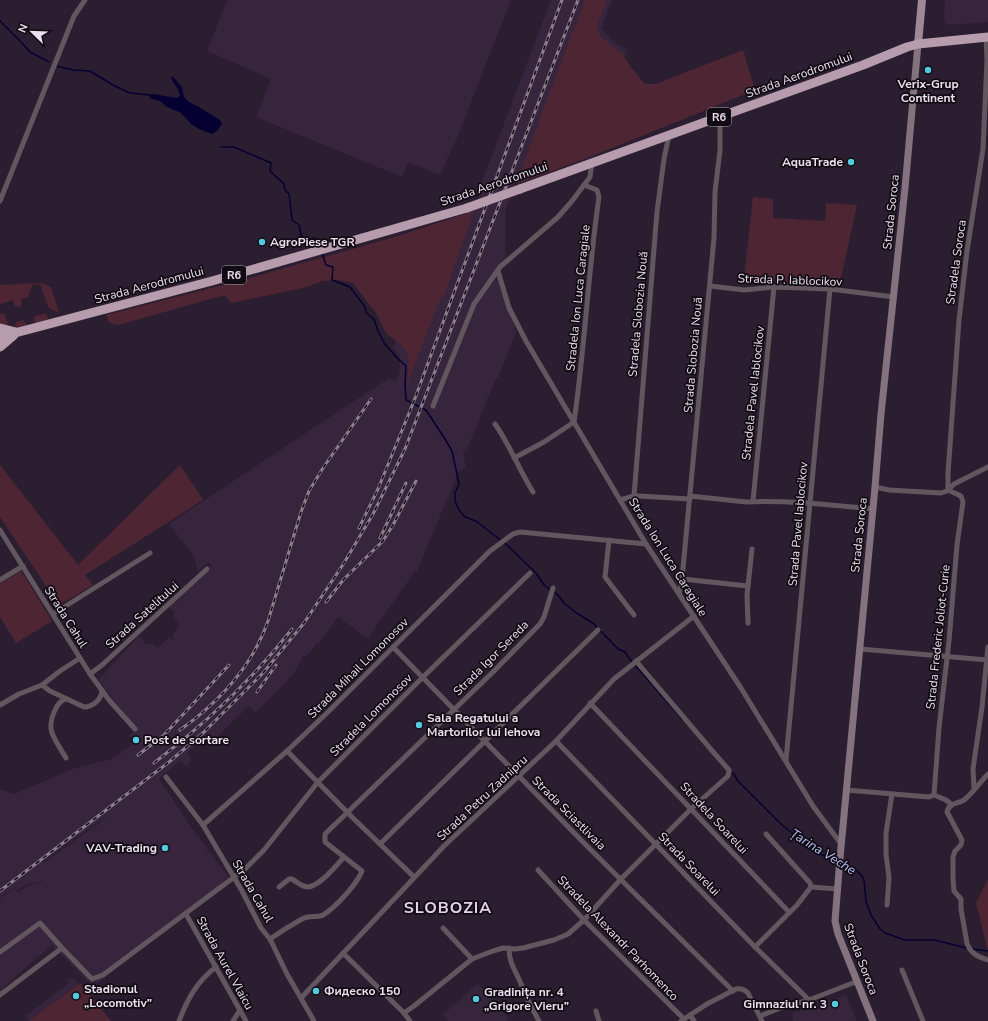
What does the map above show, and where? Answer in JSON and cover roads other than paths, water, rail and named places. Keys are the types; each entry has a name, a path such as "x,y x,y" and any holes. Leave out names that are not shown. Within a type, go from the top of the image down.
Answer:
{"highway":[{"name":"Strada Aerodromului","path":"0,337 212,281 467,208 918,44 987,37"},
{"path":"0,328 18,332"},
{"path":"0,347 18,332"}],"main road":[{"path":"918,44 922,0"}],"street":[{"path":"0,201 74,16 85,0"},
{"name":"Stradela Sorocа","path":"948,490 959,320 984,139 987,37"},
{"name":"Strada Soroca","path":"873,1021 838,934 836,921 841,844 881,414 894,297 918,44"},
{"name":"Strada Slobozia Nouă","path":"679,594 682,579 715,231 716,192 720,150 720,116"},
{"name":"Stradela Slobozia Nouă","path":"634,496 657,212 664,159 669,135"},
{"path":"433,406 474,304 508,259 558,217 572,201 590,177 592,162"},
{"name":"Stradela Ion Luca Caragiale","path":"574,422 588,302 592,247 599,197 597,190 584,185"},
{"name":"Strada Ion Luca Caragiale","path":"498,271 509,308 526,341 646,544 741,688 813,806 841,844"},
{"name":"Strada P. Iablocikov","path":"710,286 744,290 774,287 830,289 894,297"},
{"name":"Stradela Pavel Iablocikov","path":"753,501 774,287"},
{"name":"Strada Pavel Iablocikov","path":"786,760 830,289"},
{"path":"514,458 544,442 574,422"},
{"path":"495,424 506,440 522,474 533,492"},
{"path":"875,487 889,490 934,494 943,493 954,484 988,468"},
{"name":"Strada Frederic Joliot-Curie","path":"934,795 938,728 947,656 957,545 963,502 961,496 948,490"},
{"path":"620,500 634,496 690,497 746,502 809,503 873,509"},
{"name":"Strada Cahul","path":"0,530 90,674 135,729"},
{"name":"Strada Mihail Lomonosov","path":"203,825 330,711 490,550 513,534 520,532 646,544"},
{"path":"609,540 605,577 634,615"},
{"path":"748,623 748,586 752,550"},
{"path":"53,614 150,553"},
{"path":"0,580 23,566"},
{"name":"Strada Satelitului","path":"90,674 102,665 207,569"},
{"name":"Stradela Lomonosov","path":"234,878 256,859 318,782 530,573"},
{"path":"682,579 748,586"},
{"name":"Strada Igor Sereda","path":"344,857 325,842 325,834 540,624 544,617 553,588"},
{"name":"Strada Petru Zadnipru","path":"301,998 444,846 556,741 614,679 694,616"},
{"path":"380,844 598,630"},
{"name":"Strada Sciastlivaia","path":"392,647 684,943 733,990"},
{"path":"974,788 973,769 982,707 988,647"},
{"path":"860,648 987,660"},
{"path":"0,705 19,694 42,685 55,674 80,658"},
{"path":"404,1013 472,958 493,951 509,948 523,948 564,937 571,932 584,920 621,879 691,809 729,774 728,768 636,661"},
{"path":"42,685 66,699 81,706 89,707 98,699 102,693 102,690"},
{"path":"66,699 61,700 57,705 51,728 66,758"},
{"name":"Stradela Soarelui","path":"590,703 789,912"},
{"name":"Strada Soarelui","path":"556,741 755,947 809,1000"},
{"path":"287,751 414,877"},
{"path":"988,774 965,799 952,805 947,810 948,816 960,834 962,840 961,845 955,851 953,857 954,891 961,899 965,936 968,947 976,955 988,960"},
{"name":"Strada Cahul","path":"166,777 203,825 261,928 270,939 314,1021"},
{"path":"846,790 929,797 934,795 946,800 952,805"},
{"path":"887,905 889,878 886,859 886,833 892,794"},
{"path":"766,834 810,883 811,887"},
{"path":"270,939 303,919 310,916 323,915 336,905 362,871 344,857 314,886 307,887 298,884 292,879 289,879 279,887"},
{"name":"Stradela Alexandr Parhomenco","path":"538,870 584,920 682,1020"},
{"name":"Strada Aurel Vlaicu","path":"62,948 92,979 103,976 234,878"},
{"path":"755,947 803,898 811,887"},
{"path":"811,887 838,889"},
{"name":"Strada Aurel Vlaicu","path":"186,914 246,1021"},
{"path":"0,952 40,923 62,948 0,995"},
{"path":"443,928 472,958"},
{"path":"509,948 512,967 521,984 526,999 539,1021"},
{"path":"343,953 404,1013 410,1021"},
{"path":"179,1021 194,989 216,967"},
{"path":"902,970 922,1021"},
{"path":"682,1020 707,1004 733,990 740,988 745,990 761,1018 780,1008 809,1000 858,981"},
{"path":"233,1021 240,1010"},
{"path":"596,1011 599,1021"},
{"path":"690,1015 694,1021"}],"waterway":[{"path":"0,21 30,52 49,62"},
{"path":"57,66 73,70 90,71 130,93 160,96"},
{"path":"221,147 234,147 271,163 270,171 284,184 285,190 289,194 292,220 299,225 301,235 306,241 314,238 320,247"},
{"path":"322,253 326,265 333,267 332,280 350,287 365,307 366,313 374,319 384,343 406,366 406,400 426,410 452,451 459,484 455,493 455,501 459,510 465,517 476,521 508,546 536,573 544,585 558,595 564,603 575,612 594,624 618,649 625,652 632,662"},
{"path":"635,665 682,719"},
{"name":"Țarina Veche","path":"733,773 738,781 783,826 820,854 837,862"},
{"name":"Țarina Veche","path":"842,864 856,870 862,876 864,880 866,901 871,915 880,929 885,933 905,940 935,940 966,948"},
{"path":"972,949 988,951"}],"railway":[{"path":"359,528 378,489 414,401 562,0"},
{"path":"0,891 169,762 203,733 263,673 304,623 344,563 373,514 405,449 578,0"},
{"path":"180,730 208,708 221,695 233,682 253,654 268,621 301,512 309,491 323,468 371,399"},
{"path":"326,602 344,579 383,541 416,481"},
{"path":"380,538 406,483"},
{"path":"154,763 210,717 244,684 292,629"},
{"path":"138,755 164,735 229,665"},
{"path":"257,692 276,665"}],"place":[{"name":"Verix-Grup Continent","path":"928,70"},
{"name":"AquaTrade","path":"851,162"},
{"name":"AgroPiese TGR","path":"262,242"},
{"name":"Sala Regatului a Martorilor lui Iehova","path":"419,725"},
{"name":"Post de sortare","path":"136,740"},
{"name":"VAV-Trading","path":"165,848"},
{"name":"Фидеско 150","path":"316,991"},
{"name":"Stadionul „Locomotiv”","path":"76,996"},
{"name":"Gradinița nr. 4 „Grigore Vieru”","path":"476,999"},
{"name":"Gimnaziul nr. 3","path":"835,1004"}],"district":[{"name":"SLOBOZIA","path":"448,908"}]}
